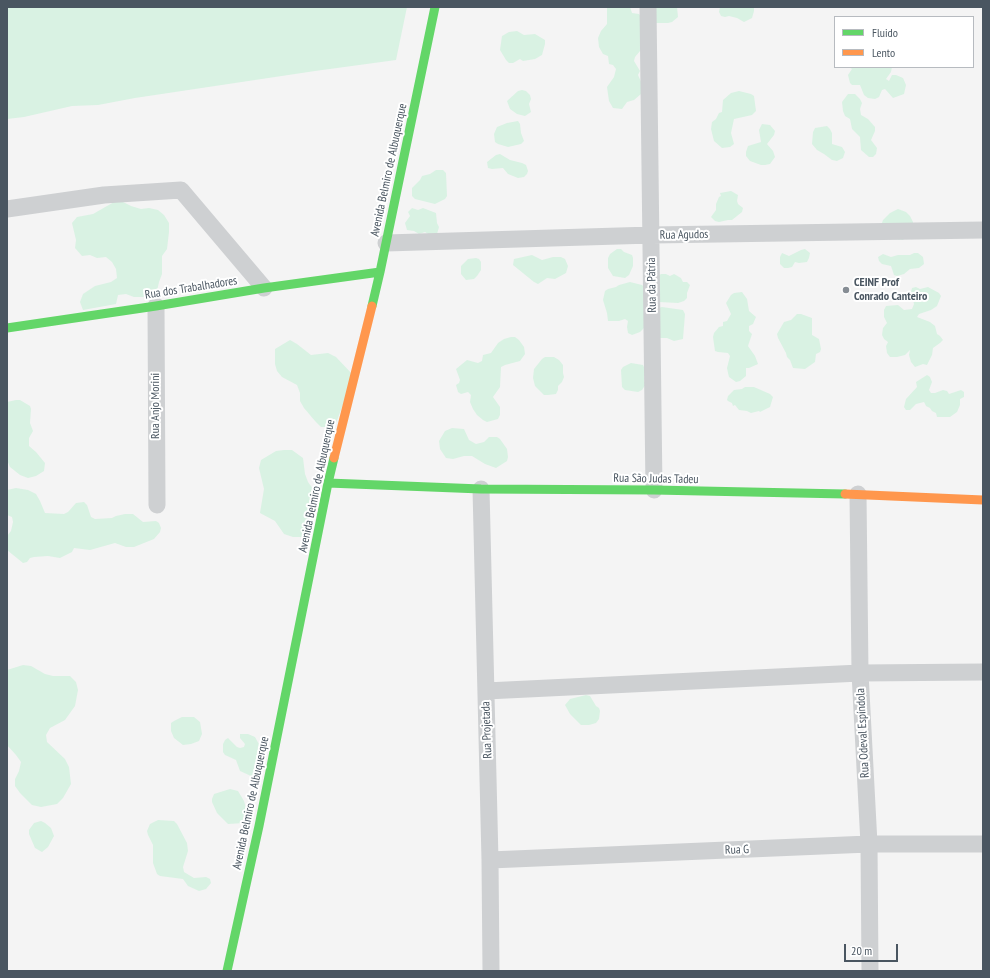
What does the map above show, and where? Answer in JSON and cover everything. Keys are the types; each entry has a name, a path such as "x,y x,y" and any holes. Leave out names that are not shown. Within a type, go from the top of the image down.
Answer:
{"street":[{"name":"Avenida Belmiro de Albuquerque","path":"227,971 259,826 328,483 380,272 435,7"},
{"name":"Rua da Pátria","path":"648,7 654,490"},
{"path":"7,209 104,195 180,190 264,288"},
{"name":"Rua Agudos","path":"386,243 652,235 983,230"},
{"name":"Rua dos Trabalhadores","path":"7,328 264,288 380,272"},
{"name":"Rua Anjo Morini","path":"156,306 157,505"},
{"name":"Rua São Judas Tadeu","path":"328,483 481,489 654,490 858,494 983,500"},
{"name":"Rua Projetada","path":"481,489 490,860 491,971"},
{"name":"Rua Odeval Espíndola","path":"858,494 860,673 868,844 870,971"},
{"path":"486,691 860,673 983,672"},
{"name":"Rua G","path":"490,860 868,844 983,844"}],"green space":[{"path":"7,7 407,7 396,60 135,98 98,105 72,106 24,117 7,119"},
{"path":"607,7 630,7 632,13 639,14 643,19 640,51 635,57 634,61 640,71 638,75 643,86 641,94 634,100 627,102 622,109 613,108 609,101 607,87 614,77 616,69 613,65 609,64 608,56 603,54 599,47 598,38 601,31 607,24"},
{"path":"650,7 677,7 678,17 672,22 656,23"},
{"path":"720,7 754,7 754,11 752,18 744,22 737,18 721,16 719,12"},
{"path":"517,31 524,35 535,34 545,40 542,55 535,59 523,61 520,59 513,63 509,63 500,50 502,36 509,32"},
{"path":"850,68 892,68 886,79 889,81 892,75 903,78 906,85 904,94 893,98 885,89 882,90 879,97 875,99 868,98 864,95 860,85 852,85 850,83 848,75 852,69"},
{"path":"518,91 526,91 530,95 531,99 529,104 531,112 525,116 517,114 510,109 507,101"},
{"path":"739,91 754,96 756,111 752,115 734,119 731,133 734,144 730,147 722,148 714,141 711,129 712,122 716,119 719,113 722,112 723,100 731,93"},
{"path":"848,94 855,94 860,99 862,103 860,109 861,115 868,119 875,127 871,140 877,148 876,154 873,157 869,157 861,150 860,137 852,129 850,119 845,116 843,111 842,102"},
{"path":"518,121 524,141 521,144 508,147 495,142 494,134 497,127"},
{"path":"762,124 770,125 775,131 774,135 767,144 773,151 775,157 770,164 765,165 750,161 746,156 748,146 761,142 759,130"},
{"path":"827,126 832,133 832,144 842,147 845,152 843,158 837,161 832,160 817,150 812,144 813,132 815,128"},
{"path":"500,154 510,160 526,165 528,171 527,174 524,177 518,178 508,174 503,168 488,168 487,162 496,155"},
{"path":"436,170 443,170 446,173 447,196 445,199 435,204 415,199 412,196 412,188 422,176 430,174"},
{"path":"731,191 738,195 737,201 743,208 742,212 732,220 719,222 715,221 711,217 716,210 716,204 721,196 720,193"},
{"path":"114,202 123,202 141,209 149,208 158,210 164,215 169,223 169,232 167,249 162,256 162,274 157,291 151,296 134,297 126,294 118,295 116,304 83,310 80,302 83,294 95,286 111,282 117,278 116,269 112,262 106,257 97,258 90,255 82,256 75,248 76,240 72,223 77,217 93,214"},
{"path":"412,208 418,210 423,208 436,213 439,227 437,234 430,235 425,232 419,234 414,231 407,230 405,223 410,216 408,212"},
{"path":"898,209 906,212 913,222 913,226 903,240 893,239 881,226 883,220 890,213"},
{"path":"617,249 621,249 632,255 633,258 633,266 629,275 625,278 613,276 608,268 608,258 610,254"},
{"path":"805,249 810,253 807,262 795,262 792,267 788,268 784,268 780,264 780,257 782,253 789,256"},
{"path":"918,253 923,257 924,264 919,268 910,269 904,274 897,276 894,275 891,266 882,264 878,257 883,254 891,257 898,255 910,255"},
{"path":"532,255 542,260 553,257 561,257 565,259 568,266 566,273 555,279 547,278 538,284 534,282 513,265 514,259"},
{"path":"476,258 481,262 481,270 474,279 466,280 461,274 461,266 468,259"},
{"path":"661,274 670,276 674,274 681,278 683,282 687,282 690,285 687,298 684,301 678,303 659,302 658,276"},
{"path":"630,282 642,285 647,289 646,326 640,332 632,335 628,333 628,321 625,319 619,321 608,321 603,300 605,291 608,289"},
{"path":"916,287 920,289 928,287 939,293 941,296 937,306 931,310 919,314 917,317 930,322 935,326 937,334 943,340 933,348 932,355 927,365 923,364 915,367 911,362 909,355 910,350 905,355 890,357 887,353 886,346 888,342 882,335 883,328 887,323 884,317 884,310 886,306 898,305 904,310 912,309 914,304 911,297 911,292 912,288"},
{"path":"742,292 747,299 749,311 756,317 753,324 749,326 749,331 752,334 748,346 755,356 758,364 746,368 746,376 740,381 736,382 729,377 728,373 727,368 730,356 728,353 715,351 713,337 714,333 719,327 723,326 723,322 727,321 731,314 726,303 731,295"},
{"path":"662,307 683,310 685,314 683,339 674,341 667,338 657,338 658,308"},
{"path":"797,314 812,318 812,335 819,339 821,349 820,352 816,354 815,362 805,369 793,368 777,334 784,322 791,320"},
{"path":"511,337 515,337 519,340 524,347 525,354 520,361 501,367 500,387 493,397 500,407 500,415 498,419 487,422 477,415 473,409 470,402 471,395 468,392 461,394 458,392 456,385 460,380 456,369 467,360 478,363 482,361 483,355 491,353 498,343"},
{"path":"290,340 311,355 328,353 336,357 354,376 336,423 329,427 321,427 315,421 300,401 300,393 297,385 282,377 277,371 275,364 275,349"},
{"path":"545,357 554,357 563,365 564,377 558,386 556,394 544,395 535,386 533,378 534,369"},
{"path":"631,363 643,365 645,369 644,381 646,384 642,390 638,392 625,390 622,387 621,370 623,367"},
{"path":"927,375 930,377 932,382 929,390 931,393 943,390 947,391 949,394 961,390 964,392 964,397 960,399 960,405 957,412 950,417 937,417 936,413 926,406 924,402 916,404 910,410 906,410 904,407 906,399 917,387 916,382"},
{"path":"745,387 754,387 770,394 773,397 770,407 760,412 751,413 739,410 735,405 733,406 732,403 727,400 728,396 734,390"},
{"path":"20,400 30,406 30,423 33,431 29,438 29,446 45,463 44,471 36,476 28,478 20,475 10,467 7,460 7,402"},
{"path":"452,428 464,429 469,440 476,444 484,442 489,437 497,437 507,449 507,461 496,468 485,464 472,456 464,456 453,459 446,458 440,449 439,441 445,431"},
{"path":"292,450 303,458 305,474 308,482 318,496 309,534 301,537 293,537 284,534 275,521 260,513 264,489 259,468 261,460 276,451"},
{"path":"16,488 28,490 36,494 45,513 64,514 68,512 76,503 84,502 87,505 91,517 95,519 112,518 125,514 133,514 143,522 156,521 159,523 161,528 160,532 154,539 134,547 126,547 115,543 90,550 74,548 72,552 60,558 48,556 34,557 23,563 7,550 7,536 11,531 13,522 12,517 7,515 7,490"},
{"path":"23,665 31,666 45,674 53,676 70,676 76,682 78,690 75,706 65,720 50,728 46,735 47,742 65,759 69,767 71,784 63,798 57,804 41,807 32,805 15,786 15,779 21,762 7,745 7,670"},
{"path":"586,695 590,696 599,708 599,719 596,723 581,725 570,714 565,705 570,699"},
{"path":"182,717 194,717 200,722 202,734 199,741 183,745 174,738 171,731 171,723"},
{"path":"240,734 248,734 255,737 264,756 255,775 251,776 240,771 236,760 225,755 223,752 223,744 228,738 237,747 244,747 245,744 240,738"},
{"path":"230,789 238,791 244,801 248,816 244,823 228,824 217,813 212,802 214,794"},
{"path":"158,820 174,821 177,824 187,843 188,851 183,867 184,872 194,878 206,877 210,879 211,883 206,889 199,891 188,886 183,879 160,876 157,874 153,863 153,845 147,831 150,824"},
{"path":"41,821 51,828 54,836 48,847 42,852 35,848 29,834 29,830 34,823"}],"traffic: fast":[{"path":"372,306 435,7"},
{"path":"7,328 264,288 380,272"},
{"path":"227,971 259,826 334,458"},
{"path":"328,483 481,489 654,490 845,494"}],"traffic: slow":[{"path":"334,458 372,306"},
{"path":"845,494 983,500"}],"place":[{"name":"CEINF Prof Conrado Canteiro","path":"846,290"}]}
